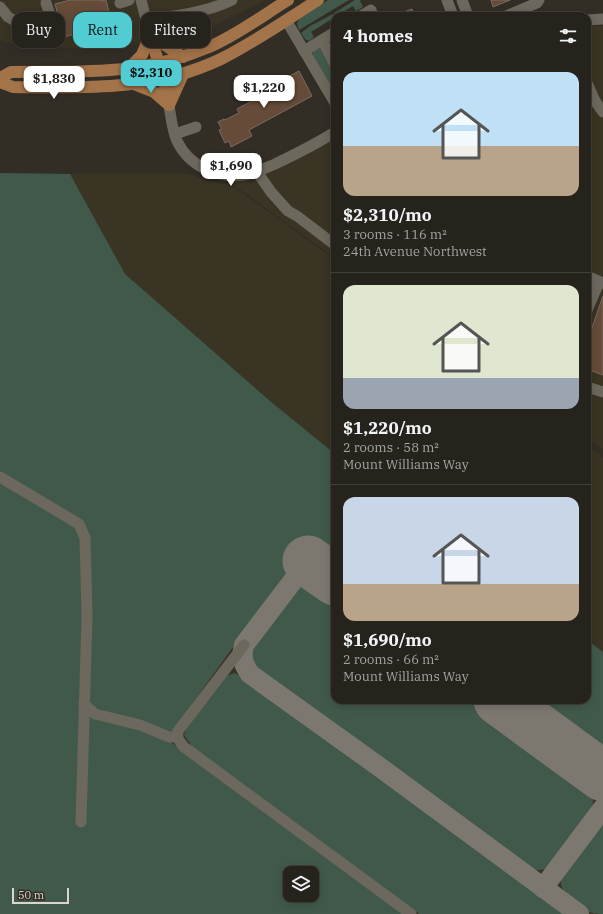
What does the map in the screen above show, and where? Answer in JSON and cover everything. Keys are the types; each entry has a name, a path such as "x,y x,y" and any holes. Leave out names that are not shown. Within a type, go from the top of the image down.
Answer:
{"main road":[{"path":"0,78 11,72 94,72 159,64 210,47 288,0"},
{"path":"0,82 13,87 107,87 134,85 183,74 235,52 318,0"},
{"path":"169,105 163,79 164,74 168,70 212,54 230,36"},
{"path":"128,69 142,54 145,48"},
{"path":"70,88 99,79 146,75 155,71 159,64 154,48"},
{"path":"170,48 183,57"},
{"path":"169,105 183,74"},
{"path":"134,85 147,88 154,92 169,105"}],"street":[{"path":"141,0 144,12"},
{"path":"197,12 218,7 232,0"},
{"path":"447,0 452,12"},
{"path":"462,0 466,12"},
{"path":"516,12 537,3 539,0"},
{"path":"46,3 49,12"},
{"path":"0,7 8,17 12,19"},
{"path":"591,20 603,19"},
{"path":"286,20 304,51 331,90"},
{"path":"304,51 331,34"},
{"path":"322,40 331,57"},
{"path":"591,92 595,101 603,112"},
{"path":"169,105 175,134 178,141 191,159 198,165 210,171 228,176 257,172 316,145 331,135"},
{"path":"175,134 196,127"},
{"path":"257,172 271,192 288,210 331,242"},
{"path":"591,278 601,282 591,302"},
{"path":"591,388 603,392"},
{"path":"0,477 79,524 85,538 87,617 81,822"},
{"path":"244,645 178,731 178,740 184,747 411,914"},
{"path":"84,704 95,714 140,725 169,737 177,737"}],"shaded area":[{"path":"0,0 266,0 211,27 211,12 140,12 140,44 132,45 132,12 73,12 73,48 112,48 98,50 65,47 65,12 12,12 12,43 7,43 0,39"},
{"path":"591,26 603,26 603,449 591,441"},
{"path":"331,142 331,255 231,183 230,180 292,161"},
{"path":"183,173 218,183 232,185 331,257 331,704 591,704 591,448 603,457 603,914 0,914 0,174"}],"green space":[{"path":"328,0 349,0 299,30 297,23 301,17"},
{"path":"355,0 361,0 360,1 363,7 356,11 353,6 343,12 336,12"},
{"path":"331,15 331,20 311,32 314,37 309,41 305,39 301,33 310,26"},
{"path":"318,47 320,48 331,68 331,84 329,83 312,51"},
{"path":"0,173 70,174 125,274 270,401 331,451 331,556 305,538 286,565 290,568 171,733 168,740 405,914 0,914"},
{"path":"298,587 315,587 331,599 331,704 475,704 589,788 593,800 591,811 551,866 539,870 526,867 252,665 248,656 252,646 291,592"},
{"path":"591,643 603,652 603,755 533,704 591,704"},
{"path":"235,673 567,914 419,914 193,748 184,735 186,729 225,676"},
{"path":"603,818 603,914 588,911 569,897 562,888 561,877 567,865"}],"building":[{"path":"70,0 106,0 109,12 73,12 73,34 65,37 65,12 57,12 55,4"},
{"path":"491,0 510,0 493,7"},
{"path":"412,9 413,12 404,12"},
{"path":"299,71 312,96 249,130 252,136 231,147 229,141 225,143 219,130 222,129 218,122 239,113 237,109 282,85 280,81"},
{"path":"603,296 603,375 591,370 591,330"}],"taxiway":[{"path":"308,561 244,645 243,660 250,674 579,914"},
{"path":"543,888 603,808"}],"runway":[{"path":"308,561 331,577"},
{"path":"504,704 603,776"}]}
